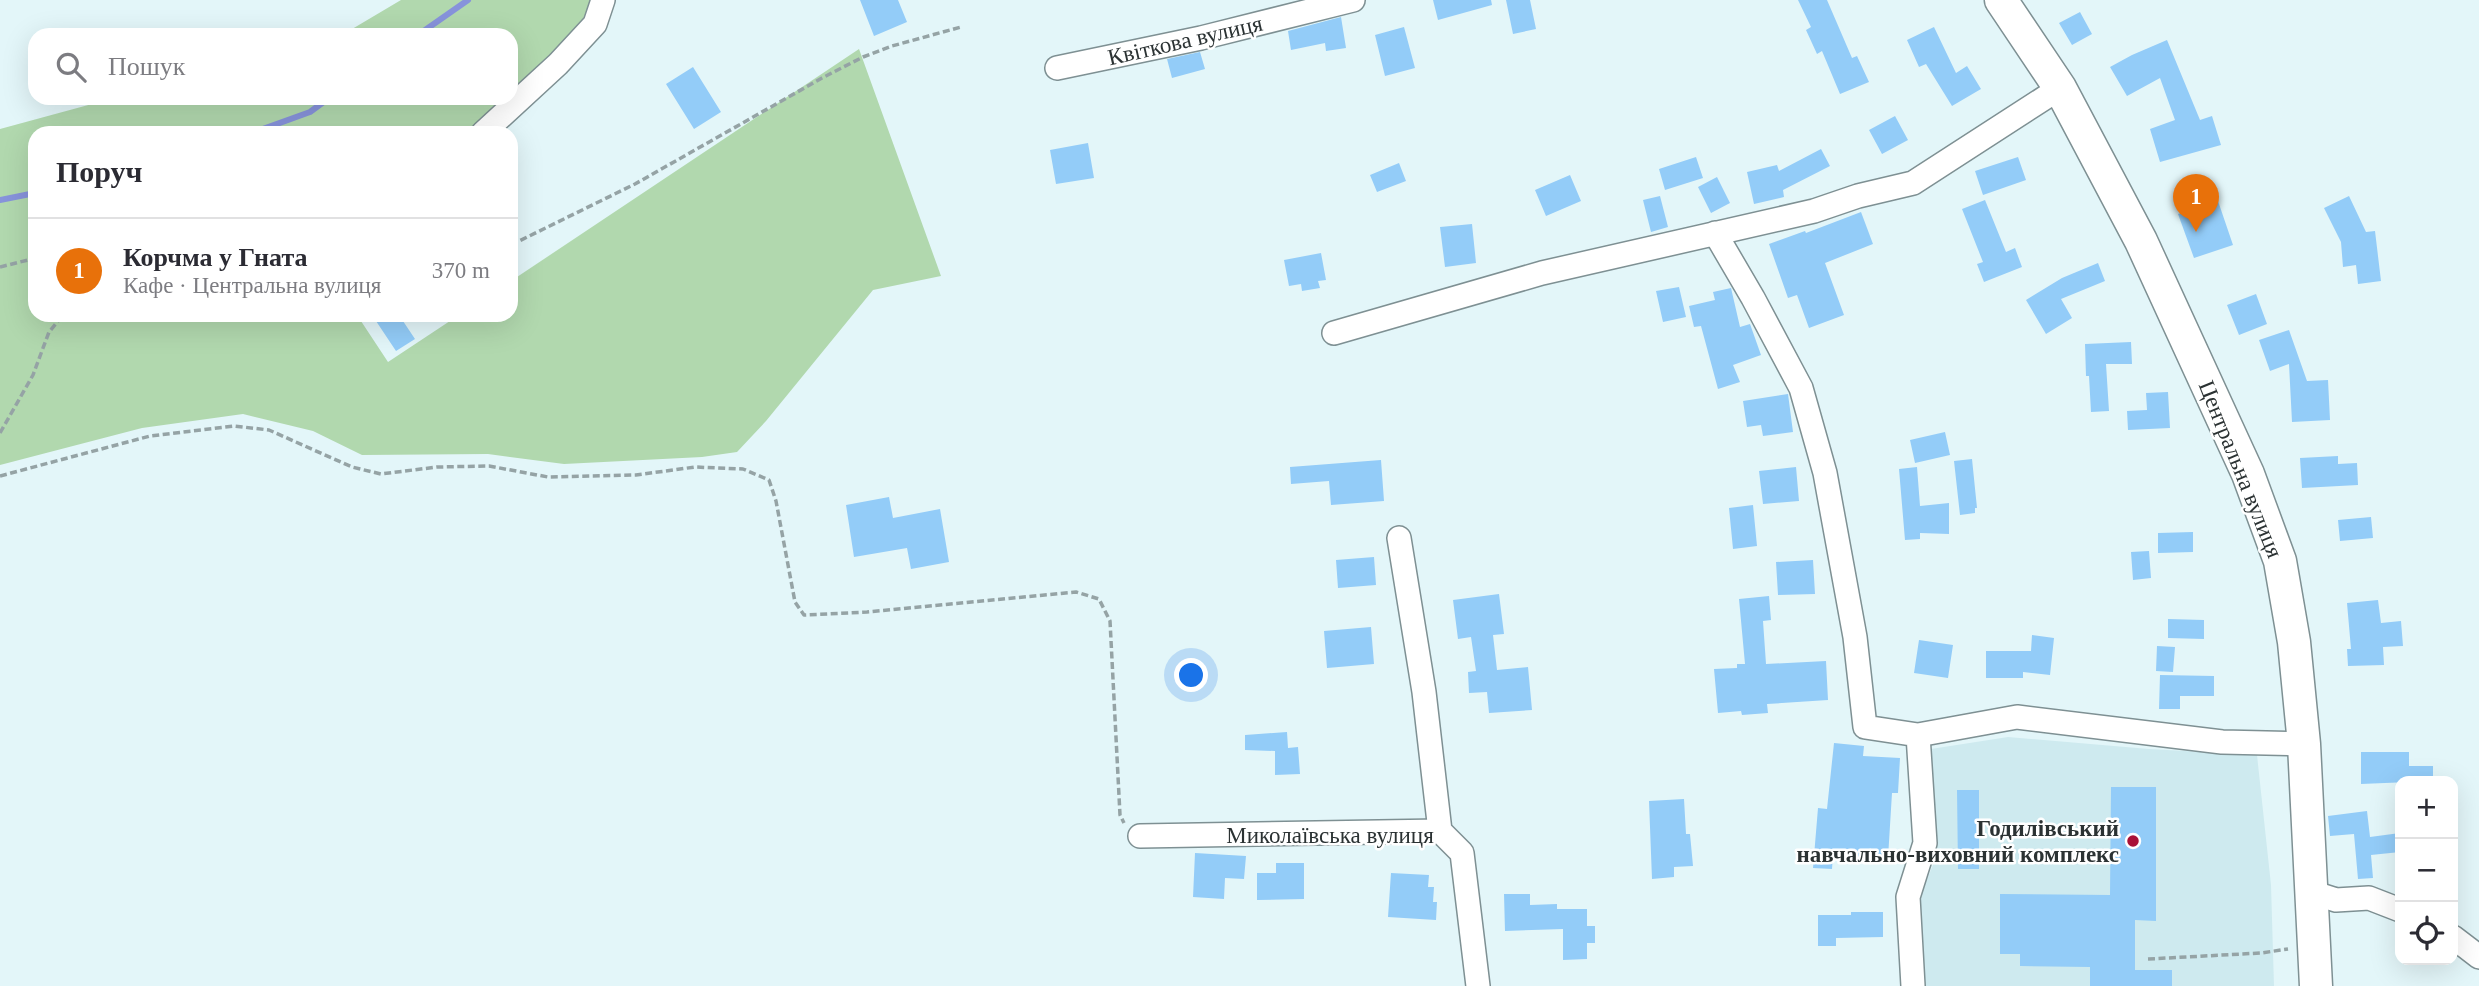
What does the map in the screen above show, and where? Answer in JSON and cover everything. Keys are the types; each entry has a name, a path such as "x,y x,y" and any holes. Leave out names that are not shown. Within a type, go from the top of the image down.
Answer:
{"main road":[{"name":"Центральна вулиця","path":"2001,0 2060,88 2141,241 2248,474 2280,561 2294,642 2304,744 2316,986"}],"street":[{"path":"518,101 558,64 595,24 603,0"},
{"name":"Квіткова вулиця","path":"1057,68 1201,38 1353,0"},
{"path":"1334,333 1542,273 1814,211 1858,196 1913,183 2060,88"},
{"path":"491,126 513,105"},
{"path":"1715,233 1754,298 1801,388 1825,473 1855,636 1865,727 1918,735 2018,717 2222,742 2304,744"},
{"path":"1399,538 1424,692 1440,831"},
{"path":"1913,986 1908,897 1925,843 1918,735"},
{"name":"Миколаївська вулиця","path":"1140,836 1440,831 1462,853 1478,986"},
{"path":"2311,892 2336,900 2369,898 2395,908"},
{"path":"2458,941 2479,957"}],"path":[{"path":"518,242 635,184 863,57 961,27"},
{"path":"0,267 28,260"},
{"path":"0,433 33,375 49,331 57,322"},
{"path":"0,476 150,436 234,426 269,430 352,467 381,474 437,467 489,466 548,477 636,475 695,467 743,469 769,480 776,501 795,602 804,615 867,612 1076,592 1099,599 1110,621 1120,815 1127,828 1140,836"},
{"path":"2148,959 2261,953 2314,944"}],"shaded area":[{"path":"2008,737 2257,755 2271,885 2274,986 1923,986 1918,901 1933,865 1931,749"}],"green space":[{"path":"401,0 610,0 595,42 496,126 28,126 28,322 362,322 388,362 448,322 518,322 518,276 859,49 941,276 873,290 766,421 737,452 702,457 564,464 488,454 362,455 313,431 243,414 142,428 0,465 0,129 88,105 518,105 518,28 354,28"}],"building":[{"path":"860,0 898,0 907,22 874,36"},
{"path":"1433,0 1491,0 1492,5 1438,20"},
{"path":"1506,0 1530,0 1536,29 1513,34"},
{"path":"1798,0 1827,0 1852,58 1857,56 1869,82 1840,94 1822,51 1817,54 1806,30 1811,27"},
{"path":"2080,12 2092,34 2072,45 2059,23"},
{"path":"1341,17 1346,48 1326,51 1325,43 1291,50 1288,31"},
{"path":"1404,27 1415,68 1385,76 1375,35"},
{"path":"1934,27 1956,73 1967,66 1981,89 1952,106 1926,64 1919,67 1907,40"},
{"path":"2167,40 2200,120 2212,116 2221,145 2160,162 2150,129 2175,120 2160,78 2127,96 2110,67"},
{"path":"1200,52 1205,69 1172,78 1167,59"},
{"path":"693,67 721,112 694,129 666,84"},
{"path":"1895,116 1908,140 1882,154 1869,130"},
{"path":"1088,143 1094,178 1056,184 1050,150"},
{"path":"1821,149 1830,166 1783,190 1784,197 1754,204 1747,172 1777,165 1779,171"},
{"path":"1696,157 1703,178 1665,190 1659,169"},
{"path":"2018,157 2026,180 1983,195 1975,171"},
{"path":"1399,163 1406,181 1377,192 1370,175"},
{"path":"1570,175 1581,201 1546,216 1535,190"},
{"path":"1717,177 1730,203 1711,213 1698,187"},
{"path":"1660,196 1668,227 1651,232 1643,200"},
{"path":"2349,196 2366,232 2375,231 2381,281 2358,284 2356,265 2343,267 2341,242 2324,208"},
{"path":"1985,200 2006,252 2015,248 2022,267 1984,282 1977,264 1983,262 1962,209"},
{"path":"2218,201 2233,245 2194,258 2178,214"},
{"path":"1861,212 1873,244 1825,263 1844,315 1809,328 1797,295 1788,298 1769,244"},
{"path":"1472,224 1476,263 1445,267 1440,227"},
{"path":"1321,253 1326,280 1318,281 1320,288 1302,291 1301,284 1289,286 1284,260"},
{"path":"2098,263 2105,281 2061,299 2072,318 2046,334 2026,300 2062,278"},
{"path":"1679,287 1686,317 1663,322 1656,291"},
{"path":"1731,288 1740,327 1750,324 1761,355 1733,365 1740,382 1718,389 1701,326 1694,327 1689,306 1715,300 1713,292"},
{"path":"2256,294 2267,324 2239,335 2227,305"},
{"path":"377,322 404,322 415,339 396,351"},
{"path":"2289,330 2307,381 2328,380 2330,420 2292,422 2289,364 2270,371 2259,340"},
{"path":"2131,342 2132,364 2106,364 2109,411 2091,412 2085,344"},
{"path":"2168,392 2170,428 2128,430 2127,411 2147,410 2146,393"},
{"path":"1788,394 1793,432 1763,436 1761,425 1747,427 1743,401"},
{"path":"1945,432 1950,455 1915,463 1910,440"},
{"path":"2338,456 2338,464 2357,463 2358,485 2302,488 2300,458"},
{"path":"1972,459 1977,508 1975,513 1960,515 1954,461"},
{"path":"1381,460 1384,501 1331,505 1329,481 1291,484 1290,467"},
{"path":"1796,467 1799,501 1763,504 1759,471"},
{"path":"1917,467 1920,506 1949,503 1949,534 1920,533 1920,539 1905,540 1899,469"},
{"path":"889,497 893,518 940,509 949,562 911,569 907,548 854,557 846,505"},
{"path":"1753,505 1757,546 1733,549 1729,508"},
{"path":"2371,517 2373,538 2340,541 2338,520"},
{"path":"2193,532 2193,552 2158,553 2158,533"},
{"path":"2149,551 2151,578 2133,580 2131,552"},
{"path":"1374,557 1376,585 1338,588 1336,560"},
{"path":"1813,560 1815,594 1778,595 1776,562"},
{"path":"1499,594 1504,634 1493,635 1497,670 1528,667 1532,710 1489,713 1487,692 1469,693 1468,672 1476,671 1471,637 1458,639 1453,600"},
{"path":"1769,596 1771,620 1763,621 1766,664 1826,661 1828,700 1767,704 1768,713 1718,713 1714,669 1737,668 1737,664 1745,664 1739,599"},
{"path":"2378,600 2381,623 2401,621 2403,646 2383,647 2384,665 2348,666 2347,649 2351,649 2347,603"},
{"path":"2168,619 2204,620 2204,639 2168,638"},
{"path":"1371,627 1374,664 1327,668 1324,631"},
{"path":"2032,635 2054,638 2050,675 2023,672 2023,678 1986,678 1986,651 2031,651"},
{"path":"1919,640 1953,645 1948,678 1914,673"},
{"path":"2157,646 2175,647 2173,672 2156,671"},
{"path":"2160,675 2214,676 2214,696 2180,696 2180,709 2159,709"},
{"path":"1287,732 1288,748 1298,747 1300,774 1275,775 1275,751 1245,750 1245,735"},
{"path":"1834,743 1864,746 1863,756 1900,758 1898,793 1892,793 1888,858 1833,855 1832,869 1813,868 1818,808 1827,809"},
{"path":"2361,752 2409,752 2409,766 2433,766 2433,776 2395,776 2395,783 2361,784"},
{"name":"Годилівський навчально-виховний комплекс","path":"2111,787 2156,787 2156,921 2135,920 2135,970 2172,970 2172,986 2090,986 2090,967 2020,966 2020,954 2000,954 2000,894 2110,895"},
{"path":"1957,790 1979,790 1979,869 1958,869"},
{"path":"1684,799 1686,834 1690,834 1693,866 1674,867 1674,877 1652,879 1649,801"},
{"path":"2367,811 2370,837 2395,834 2395,853 2371,855 2373,878 2358,879 2354,834 2330,836 2328,816"},
{"path":"1195,853 1246,856 1244,879 1225,878 1224,899 1193,897"},
{"path":"1276,863 1304,863 1304,899 1257,900 1257,873 1276,873"},
{"path":"1391,873 1429,875 1428,887 1434,887 1433,902 1437,902 1436,920 1388,917"},
{"path":"1504,894 1530,894 1530,905 1557,904 1557,909 1587,909 1587,926 1595,926 1595,943 1587,943 1587,959 1563,960 1563,929 1505,931"},
{"path":"1851,912 1883,912 1883,937 1836,938 1836,946 1818,946 1818,915 1851,915"}],"waterway":[{"path":"428,28 468,0"},
{"path":"271,126 310,112 320,105"},
{"path":"0,200 28,194"}],"place":[{"name":"Корчма у Гната","path":"2196,232"},
{"name":"Годилівський навчально-виховний комплекс","path":"2133,841"}]}
